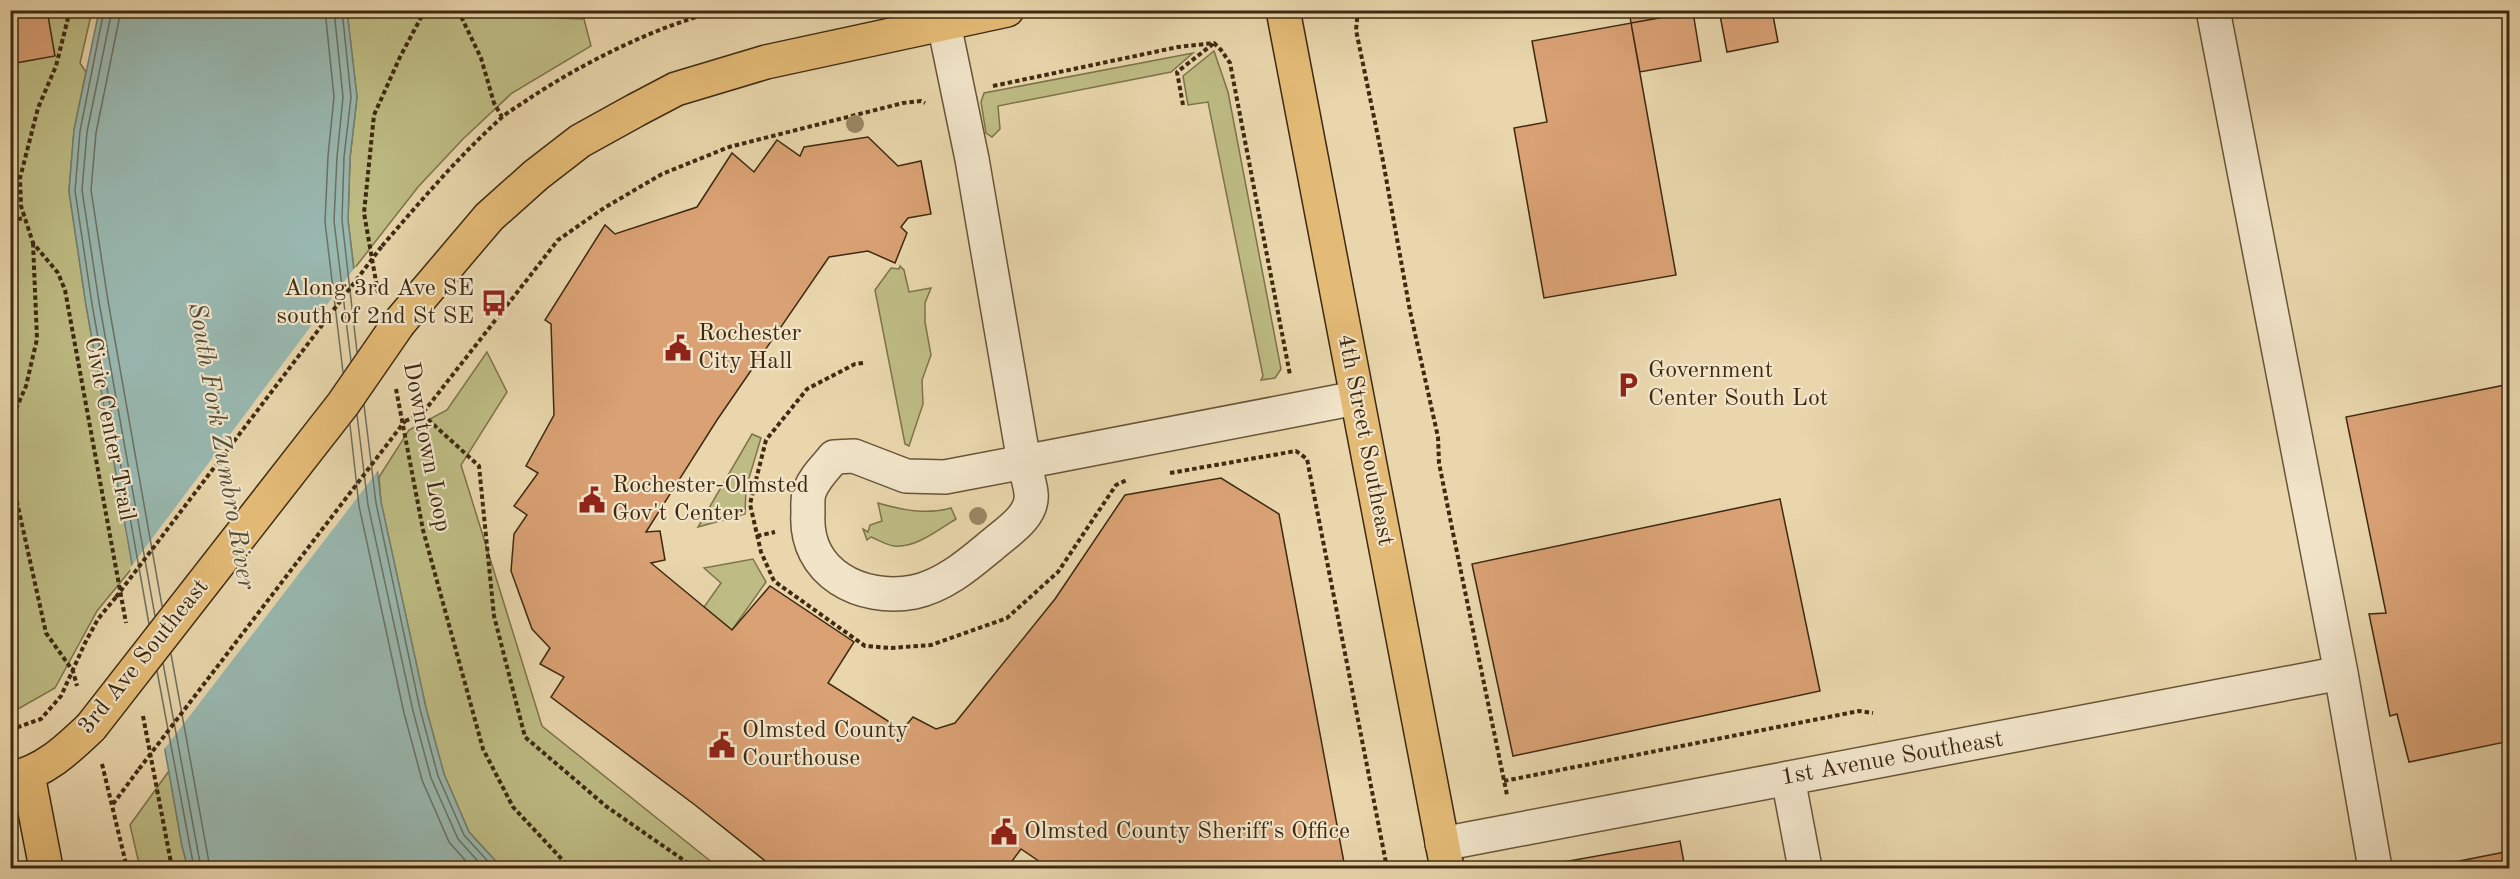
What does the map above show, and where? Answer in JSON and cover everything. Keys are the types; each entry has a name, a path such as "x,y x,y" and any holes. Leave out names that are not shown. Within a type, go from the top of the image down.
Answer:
{"main road":[{"name":"3rd Ave Southeast","path":"19,777 49,764 91,727 343,404 389,312 536,175 580,141 675,89 766,62 926,21 1007,10"},
{"name":"4th Street Southeast","path":"1283,10 1445,856"},
{"path":"19,777 46,868"}],"street":[{"path":"2213,10 2341,673 2375,868"},
{"path":"926,21 959,95 1024,462 1032,495 1028,513 960,572 916,592 885,595 855,588 829,572 815,554 807,525 809,492 819,474 834,457 854,456 906,476 945,477 1024,462 1356,398"},
{"name":"1st Avenue Southeast","path":"1445,856 1513,831 2341,673"},
{"path":"1788,778 1805,868"}],"path":[{"name":"Civic Center Trail","path":"70,10 56,66 38,108 20,178 21,206 33,243 58,273 65,290 128,630"},
{"path":"389,312 364,213 374,115 400,57 425,10"},
{"path":"458,10 481,58 494,103 502,117"},
{"path":"10,730 41,720 61,696 98,619 382,246 441,179 502,117 552,84 612,52 690,20 724,10"},
{"path":"1358,10 1356,30 1410,311 1435,420 1439,463 1513,831"},
{"path":"1183,105 1177,72 1214,44"},
{"path":"113,804 405,421 422,414 558,240 604,208 662,174 729,147 903,103 921,101 928,105 959,95 1178,47 1214,44 1230,63 1292,382"},
{"path":"10,220 25,218"},
{"path":"33,243 37,339 26,386 13,416 11,475 46,633 73,671"},
{"name":"Downtown Loop","path":"394,381 423,530 483,749 513,807 570,868"},
{"path":"422,414 479,466 494,616 525,737 607,807 695,868"},
{"path":"1302,453 1307,459 1387,868"},
{"path":"142,709 172,868"},
{"path":"1504,781 1858,711 1873,713"},
{"path":"120,836 128,868"}],"shaded area":[{"path":"47,11 92,11 80,63 86,72 74,130 69,191 86,305 133,567 97,611 55,688 11,713 11,64"},
{"path":"347,11 555,11 557,18 584,19 591,46 512,93 463,139 418,187 354,269 348,220 350,158 357,97"},
{"path":"1214,51 1228,92 1281,369 1275,378 1261,380 1263,376 1208,102 1188,105 1183,76"},
{"path":"1193,53 1171,72 998,106 1000,129 992,137 986,133 981,102 984,93"},
{"path":"900,266 904,270 909,292 931,288 925,303 925,322 931,355 922,380 923,404 909,446 905,444 875,290 891,268 899,269"},
{"path":"487,352 507,392 461,465 542,726 719,868 502,868 469,832 444,774 426,708 381,502 379,477 409,430 447,410"},
{"path":"752,434 761,438 746,488 745,514 698,527"},
{"path":"878,503 914,511 951,508 956,519 919,541 902,546 891,545 871,537 867,540 863,529 868,532 870,525 882,521"},
{"path":"753,559 766,582 732,630 704,607 721,583 704,568"},
{"path":"169,771 188,868 140,868 130,825"}],"water":[{"name":"South Fork Zumbro River","path":"99,11 347,11 357,97 350,158 348,220 381,502 426,708 444,774 469,832 502,868 188,868 182,846 86,305 69,191 74,130"}],"pier":[{"path":"356,266 380,468 162,752 130,568"}],"building":[{"path":"10,10 47,10 55,56 10,64"},
{"path":"1629,10 1693,10 1693,12 1631,23"},
{"path":"1719,10 1772,10 1778,42 1727,52"},
{"path":"1693,12 1701,61 1640,72 1631,23"},
{"path":"1631,23 1676,275 1544,298 1514,128 1547,122 1532,41"},
{"name":"Rochester-Olmsted Gov't Center","path":"868,137 898,166 921,161 931,214 908,218 901,227 907,233 895,263 868,251 829,257 717,420 646,532 660,531 665,560 651,563 732,630 770,586 854,642 828,683 902,730 913,717 936,729 955,723 1055,599 1125,495 1221,478 1279,514 1345,868 1049,868 1021,849 1007,868 774,868 695,805 551,697 564,677 540,664 550,648 532,629 511,571 514,534 527,515 514,506 538,473 526,466 554,415 551,324 545,320 605,225 615,234 697,207 732,153 754,172 777,140 800,156 804,147"},
{"path":"2510,384 2510,741 2409,762 2397,714 2390,716 2369,614 2386,613 2346,417"},
{"path":"1780,499 1820,691 1513,756 1472,564"},
{"path":"1680,841 1685,868 1530,868"},
{"path":"2510,851 2510,868 2424,868"}],"place":[{"name":"Along 3rd Ave SE south of 2nd St SE","path":"494,303"},
{"name":"Rochester City Hall","path":"678,348"},
{"name":"Government Center South Lot","path":"1628,385"},
{"name":"Rochester-Olmsted Gov't Center","path":"592,500"},
{"name":"Olmsted County Courthouse","path":"722,745"},
{"name":"Olmsted County Sheriff's Office","path":"1004,832"}]}
